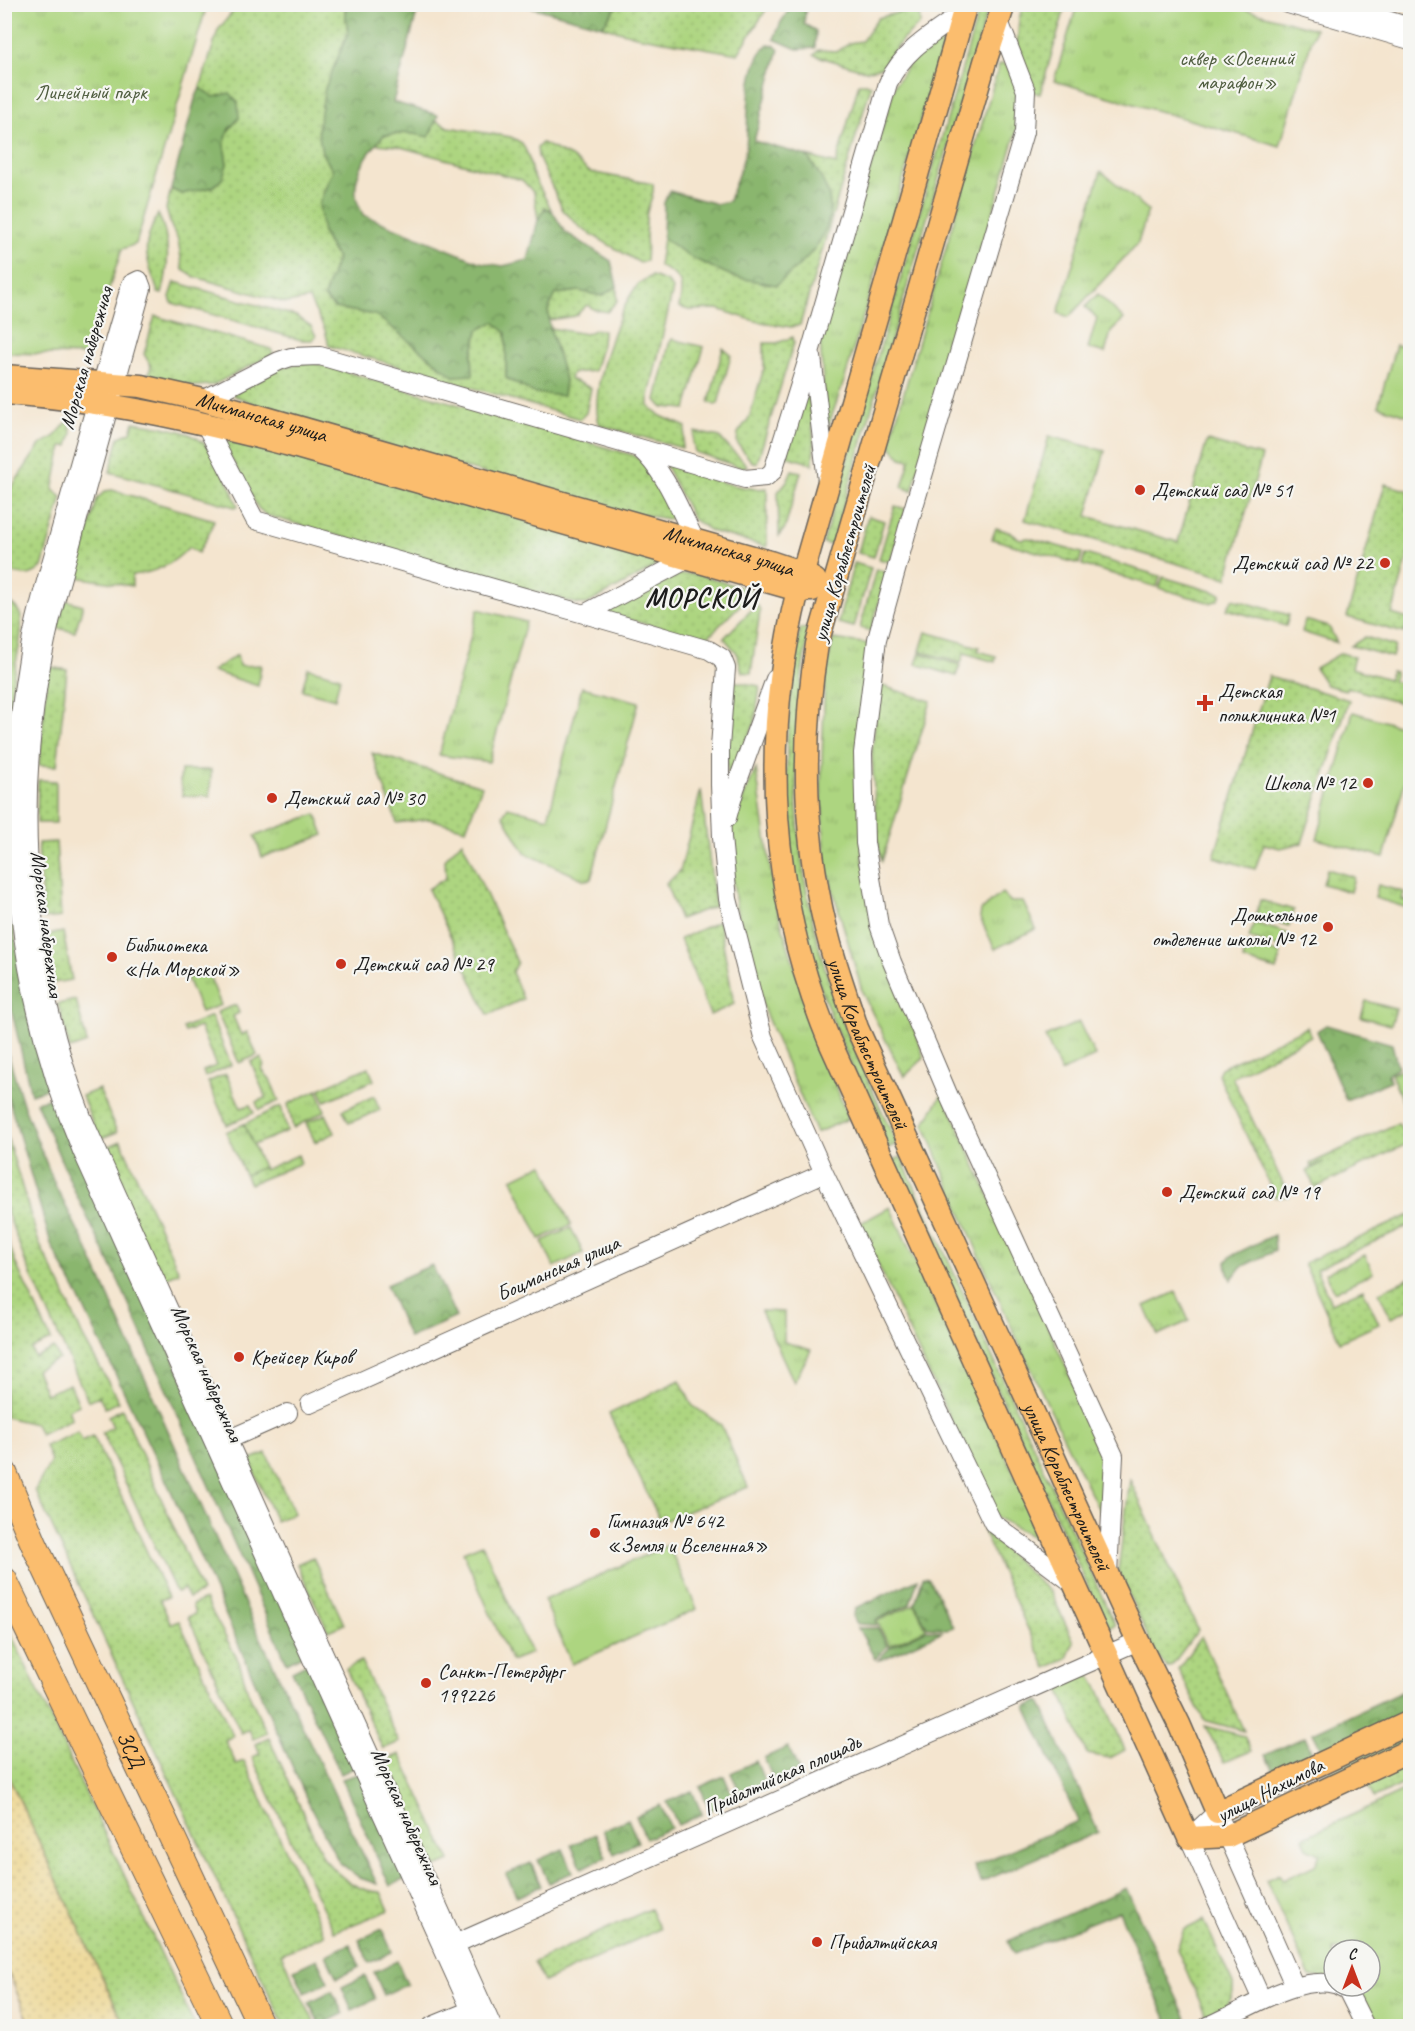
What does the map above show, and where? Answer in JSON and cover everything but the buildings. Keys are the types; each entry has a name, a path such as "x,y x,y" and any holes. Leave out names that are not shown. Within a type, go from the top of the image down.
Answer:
{"highway":[{"name":"ЗСД","path":"4,1473 34,1544 261,2026"},
{"name":"ЗСД","path":"4,1580 220,2026"}],"main road":[{"name":"улица Кораблестроителей","path":"965,8 800,582 783,658 777,721 775,778 778,839 787,905 811,997 881,1158 1189,1838"},
{"name":"улица Кораблестроителей","path":"1001,13 822,625 814,664 809,721 806,776 809,832 830,944 857,1028 1138,1641 1179,1724 1217,1812"},
{"name":"Мичманская улица","path":"4,376 106,393 205,423 692,549"},
{"name":"Мичманская улица","path":"4,393 106,393 141,386 203,400 832,590"},
{"name":"улица Нахимова","path":"1217,1812 1410,1722"},
{"name":"улица Нахимова","path":"1189,1838 1228,1836 1410,1750"}],"street":[{"path":"1288,4 1410,40"},
{"path":"1335,4 1410,27"},
{"path":"203,400 279,361 291,357 320,356 733,477 755,480 766,477 773,471 778,461 888,83 894,69 912,49 965,8"},
{"path":"1001,13 1026,92 1024,132 877,639 863,753 865,843 879,925 897,973 946,1088 1114,1456 1108,1575"},
{"path":"811,349 828,491"},
{"name":"Морская набережная","path":"106,393 47,631 36,691 31,741 27,819 28,865 34,929 50,1014 72,1089 221,1443 449,1947 492,2026"},
{"path":"205,423 255,520 584,614 692,549 659,471 652,460 639,448"},
{"name":"улица Кораблестроителей","path":"584,614 717,653 722,658 726,668 720,747 722,837 730,909 763,1037 824,1173 993,1523 1077,1587"},
{"path":"722,837 735,789 783,658"},
{"name":"Боцманская улица","path":"310,1404 824,1173"},
{"path":"221,1443 288,1413"},
{"name":"Прибалтийская площадь","path":"449,1947 1138,1641"},
{"name":"улица Кораблестроителей","path":"1217,1812 1295,1987"},
{"name":"улица Нахимова","path":"1189,1838 1217,1812"},
{"name":"улица Кораблестроителей","path":"1189,1838 1262,2000"},
{"name":"Морская набережная","path":"449,1947 475,2018"},
{"path":"1208,2026 1295,1987 1311,1983 1322,1983"},
{"path":"1351,1998 1365,2026"},
{"path":"432,2026 475,2018"}],"green space":[{"name":"Линейный парк","path":"5,4 207,5 136,244 122,249 87,355 5,353"},
{"path":"981,4 989,5 832,545 823,543"},
{"path":"238,5 349,5 345,10 348,33 342,51 322,153 333,170 323,193 323,234 337,258 324,297 335,308 376,315 453,376 473,374 472,355 478,330 493,321 506,332 506,378 534,393 563,395 565,380 550,328 586,334 596,329 603,331 602,344 594,371 572,373 570,379 591,388 586,413 580,419 329,346 325,330 309,299 286,303 195,277 183,270 178,240 166,209 171,189 181,194 213,187 222,178 227,164 224,145 228,131 239,118 200,88 218,30"},
{"path":"349,5 419,5 393,102 438,115 429,137 408,133 384,135 373,148 363,163 357,179 357,201 363,215 479,262 503,266 528,260 538,220 545,208 552,211 565,232 611,261 617,286 602,296 579,291 556,294 548,310 550,328 565,380 563,396 534,393 506,378 506,333 494,322 478,330 472,355 473,375 453,376 376,315 335,308 324,297 337,258 323,234 319,204 333,170 322,153 318,130 325,88 348,33 345,10"},
{"path":"523,5 618,5 602,26"},
{"path":"618,5 769,5 738,54 636,36 602,26"},
{"path":"792,5 806,5 804,24 816,31 815,48 797,49 774,39"},
{"path":"1023,5 1066,5 1040,94 1033,92 1017,48 1019,19"},
{"name":"сквер «Осенний марафон»","path":"1077,5 1230,5 1315,29 1280,146 1054,81"},
{"path":"919,7 920,24 902,40 882,67 866,71 814,55 818,50 838,51 849,43 862,41 878,18"},
{"path":"938,41 942,47 845,378 829,424 826,424 820,339 895,85 914,56"},
{"path":"768,44 775,45 779,49 754,141 807,156 825,186 830,211 823,236 815,247 776,285 734,277 692,258 663,238 664,203 669,191 717,204 729,201 746,147 748,107 755,65"},
{"path":"1004,63 1014,78 1018,95 1017,130 912,491 902,487 910,460 901,458 889,444 999,65"},
{"path":"859,83 867,83 871,86 800,325 791,327 755,321 718,309 689,310 679,307 680,281 659,266 663,238 692,258 828,222 825,187 807,156 836,164"},
{"path":"200,88 214,97 230,93 238,102 239,118 228,131 224,145 227,164 222,179 213,187 181,194 171,189"},
{"path":"436,120 448,127 511,137 522,143 528,155 532,173 552,211 545,208 538,220 534,193 522,180 397,146 376,144 384,135 408,133 429,137"},
{"path":"542,143 571,157 590,172 653,184 653,195 646,217 646,261 640,263 582,229 563,210 538,157 537,148"},
{"path":"1101,171 1148,210 1138,243 1069,317 1058,313"},
{"path":"158,214 165,233 168,253 162,294 158,293 146,248"},
{"path":"652,276 668,282 673,289 649,396 649,406 661,416 686,427 682,448 600,425 597,412 597,395 601,375 613,333 637,286"},
{"path":"175,282 296,316 311,326 316,336 312,340 301,340 172,303 170,297"},
{"path":"617,286 617,301 607,312 587,305 575,316 550,320 548,310 556,294 579,291 602,296"},
{"path":"1098,294 1124,319 1111,332 1105,353 1088,348 1097,318 1085,307"},
{"path":"155,316 271,349 273,354 213,385 193,386 148,376 151,366 144,354"},
{"path":"793,337 794,343 757,463 751,461 737,443 738,433 749,418 764,368 764,343 777,343"},
{"path":"672,339 704,347 686,409 662,407 656,400"},
{"path":"1396,345 1410,349 1410,416 1378,406"},
{"path":"723,348 731,355 718,404 715,405 709,402"},
{"path":"312,362 632,455 644,463 652,474 673,517 668,519 618,511 286,417 233,395 274,368"},
{"path":"806,391 809,391 814,445 813,464 786,456"},
{"path":"69,420 72,433 68,446 62,446 53,490 62,497 42,567 29,575 5,571 5,497 40,445 55,436"},
{"path":"134,422 162,426 199,439 207,446 220,465 238,506 110,472 119,437 131,432"},
{"path":"695,432 720,437 747,466 742,468 695,452 693,442"},
{"path":"1049,436 1105,451 1087,516 1178,542 1207,441 1262,456 1227,578 1025,520"},
{"path":"227,441 283,451 607,543 651,560 655,563 655,567 587,604 578,604 266,515 258,508 224,445"},
{"path":"668,464 731,485 757,489 767,488 767,547 711,531 693,519 666,466"},
{"path":"792,470 801,472 785,528 779,536 778,492"},
{"name":"Детский сад № 22","path":"1385,484 1410,491 1406,510 1410,512 1410,549 1392,614 1408,619 1404,633 1347,617"},
{"path":"112,490 214,520 211,530 198,553 189,547 164,567 132,575 132,586 76,577 97,499 105,491"},
{"path":"895,506 906,509 890,562 879,559"},
{"path":"868,516 884,521 874,557 858,553"},
{"path":"996,528 1020,539 1029,538 1082,553 1079,564 992,539"},
{"path":"1085,554 1160,576 1157,587 1082,565"},
{"path":"854,563 871,568 854,627 838,623"},
{"path":"876,569 887,573 871,631 860,628"},
{"path":"677,575 700,575 754,591 705,640 608,614 608,610"},
{"path":"1163,577 1221,594 1218,600 1211,603 1159,588"},
{"path":"1233,599 1289,615 1286,626 1227,609"},
{"path":"5,600 18,610 21,616 21,628 5,751"},
{"path":"65,600 83,605 75,632 57,628"},
{"path":"758,606 760,611 751,673 742,672 737,653 724,638 754,607"},
{"path":"478,609 526,622 489,762 439,755"},
{"path":"1305,620 1329,627 1337,643 1302,632"},
{"path":"800,628 809,630 801,682 796,783 805,884 815,933 829,983 847,1032 897,1144 888,1148 831,1016 810,952 799,907 792,861 787,767 788,721"},
{"path":"926,632 979,647 978,651 996,656 995,662 964,653 961,663 920,651"},
{"path":"1365,637 1395,646 1392,657 1351,646"},
{"path":"833,639 870,644 862,859 924,1058 904,1077 863,994 826,866 821,786 825,678"},
{"path":"920,653 960,665 956,676 916,664"},
{"path":"1341,653 1354,657 1351,668 1389,679 1391,671 1395,672 1393,681 1410,686 1410,706 1347,687 1346,690 1326,685 1315,668"},
{"path":"237,655 239,666 261,665 258,686 212,671"},
{"path":"48,667 67,670 57,766 39,765"},
{"path":"308,668 340,677 335,699 302,690"},
{"path":"1269,676 1349,700 1302,843 1280,848 1264,844 1255,869 1214,857"},
{"path":"732,681 760,686 755,722 729,786 726,746"},
{"path":"879,685 931,701 882,861 877,839 872,753"},
{"path":"582,687 639,702 591,879 585,880 525,853 503,815 508,807 548,818"},
{"name":"Школа № 12","path":"1353,712 1410,729 1410,763 1384,857 1317,839"},
{"path":"372,753 482,786 466,829 429,819 397,823"},
{"path":"756,769 776,906 803,994 848,1119 816,1133 764,1010 738,920 727,835"},
{"path":"181,770 211,770 210,796 183,796 180,781"},
{"path":"38,780 56,781 56,823 37,823"},
{"path":"701,790 715,906 680,919 666,884 680,871"},
{"path":"316,814 324,835 262,857 255,836"},
{"path":"4,834 7,899 21,966 52,1087 31,1094 5,982"},
{"path":"462,841 517,962 512,972 523,999 488,1015 428,889 446,878 445,859"},
{"path":"56,842 61,917 43,919 38,843"},
{"path":"1327,869 1354,877 1350,892 1323,884"},
{"path":"1378,885 1404,892 1402,900 1409,902 1408,908 1375,898"},
{"path":"1002,893 1011,902 1023,902 1036,929 995,949 980,918 981,910"},
{"path":"1260,900 1294,910 1289,926 1256,916"},
{"path":"719,921 734,1004 710,1015 680,939"},
{"path":"1254,923 1287,933 1283,948 1249,938"},
{"path":"63,932 72,980 54,983 45,935"},
{"path":"1247,944 1281,954 1276,970 1243,960"},
{"path":"207,970 221,1005 201,1012 187,978"},
{"path":"76,1000 87,1043 70,1049 58,1004"},
{"path":"1366,1001 1396,1009 1391,1025 1361,1017"},
{"path":"236,1005 239,1013 233,1016 241,1035 247,1032 257,1055 239,1063 217,1012"},
{"path":"211,1016 231,1065 205,1077 203,1071 216,1066 200,1027 185,1032 183,1028"},
{"path":"1079,1022 1095,1056 1061,1072 1045,1037"},
{"path":"1326,1025 1392,1044 1398,1068 1388,1074 1390,1081 1346,1100 1317,1031"},
{"path":"1307,1027 1311,1036 1232,1077 1289,1196 1275,1197 1218,1074 1221,1068"},
{"path":"4,1041 24,1107 55,1185 87,1248 253,1622 377,1884 360,1878 339,1862 308,1802 171,1491 76,1291 52,1247 5,1087"},
{"path":"261,1058 264,1065 262,1070 270,1079 279,1101 259,1110 256,1102 266,1098 251,1062"},
{"path":"1410,1066 1410,1116 1409,1117 1391,1074"},
{"path":"368,1067 374,1080 325,1101 319,1089"},
{"path":"226,1074 241,1108 250,1105 254,1113 227,1125 208,1082"},
{"path":"99,1089 117,1132 99,1139 82,1096"},
{"path":"317,1090 325,1111 293,1128 288,1104"},
{"path":"943,1093 1101,1445 1107,1526 1011,1327 924,1124"},
{"path":"374,1096 380,1110 349,1123 343,1110"},
{"path":"56,1097 306,1653 287,1663 119,1282 74,1190 36,1102"},
{"path":"281,1106 287,1131 253,1145 244,1124"},
{"path":"326,1114 335,1133 315,1142 306,1123"},
{"path":"1398,1123 1409,1143 1315,1188 1307,1171 1324,1162 1311,1167 1310,1164"},
{"path":"244,1124 263,1167 245,1175 226,1132"},
{"path":"4,1127 39,1243 82,1335 119,1402 105,1408 99,1396 88,1401 25,1261 5,1206"},
{"path":"121,1141 179,1272 161,1280 103,1149"},
{"path":"298,1155 301,1163 250,1184 245,1175 263,1167 264,1170"},
{"path":"901,1157 1115,1625 1107,1628 893,1160"},
{"path":"543,1164 571,1225 540,1239 512,1179"},
{"path":"890,1207 1047,1545 996,1517 859,1224"},
{"path":"1410,1215 1410,1225 1316,1269 1331,1303 1363,1289 1379,1324 1340,1342 1304,1263"},
{"path":"571,1228 583,1253 554,1267 542,1241"},
{"path":"5,1233 16,1264 51,1340 31,1349 35,1357 54,1348 59,1359 36,1370 46,1394 70,1384 79,1405 68,1410 72,1419 40,1434 35,1424 5,1417"},
{"path":"1274,1235 1275,1251 1241,1267 1231,1280 1226,1262 1231,1256"},
{"path":"1365,1255 1373,1273 1334,1292 1325,1273"},
{"path":"432,1265 456,1317 409,1338 386,1285"},
{"path":"1410,1278 1410,1309 1391,1318 1379,1292"},
{"path":"1176,1292 1189,1321 1158,1335 1145,1306"},
{"path":"761,1311 784,1312 784,1342 811,1350 794,1382"},
{"path":"680,1380 692,1405 721,1425 748,1487 661,1522 609,1414"},
{"path":"122,1409 202,1592 189,1598 184,1589 176,1592 102,1432 113,1427 108,1416"},
{"path":"78,1432 82,1441 93,1436 168,1597 160,1600 171,1624 179,1621 233,1736 225,1740 236,1764 244,1761 325,1935 281,1954 316,2026 284,2026 35,1490 51,1461 45,1446"},
{"path":"266,1453 294,1513 276,1521 249,1460"},
{"path":"1130,1480 1198,1630 1172,1665 1167,1667 1156,1654 1118,1571"},
{"path":"982,1529 1051,1593 1074,1642 1067,1658 1046,1668"},
{"path":"482,1544 531,1653 511,1661 463,1552"},
{"path":"668,1545 697,1609 572,1664 544,1600"},
{"path":"313,1557 344,1624 328,1631 297,1564"},
{"path":"923,1577 928,1578 932,1583 953,1627 948,1629 927,1627 915,1603"},
{"path":"918,1579 910,1604 876,1620 877,1625 857,1624 853,1616 856,1608"},
{"path":"205,1599 239,1662 248,1692 267,1733 253,1739 249,1729 241,1733 188,1617 195,1614 192,1605"},
{"path":"915,1604 926,1629 889,1646 877,1621"},
{"path":"5,1621 195,2026 125,2026 5,1769"},
{"path":"858,1628 878,1628 887,1646 875,1659"},
{"path":"926,1630 943,1631 878,1660 890,1647"},
{"path":"1201,1636 1244,1731 1204,1720 1178,1669"},
{"path":"361,1661 399,1742 383,1749 346,1669"},
{"path":"310,1662 358,1766 341,1774 292,1671"},
{"path":"1088,1672 1098,1688 1125,1750 1110,1758 1087,1754 1057,1684"},
{"path":"1410,1688 1410,1712 1323,1753 1313,1733"},
{"path":"1040,1701 1098,1832 981,1882 974,1866 1078,1821 1026,1707"},
{"path":"1205,1726 1244,1736 1251,1751 1224,1762"},
{"path":"1410,1733 1410,1742 1275,1805 1271,1798"},
{"path":"1305,1737 1314,1757 1275,1775 1265,1755"},
{"path":"269,1738 324,1859 350,1882 364,1889 381,1892 389,1910 334,1932 252,1757 260,1754 256,1744"},
{"path":"788,1747 799,1770 774,1781 764,1758"},
{"path":"400,1754 450,1861 436,1867 386,1760"},
{"path":"756,1761 766,1785 742,1796 731,1773"},
{"path":"1410,1764 1410,1781 1374,1798 1367,1784"},
{"path":"361,1773 408,1878 390,1886 342,1779"},
{"path":"724,1776 734,1799 710,1810 700,1787"},
{"path":"1410,1788 1410,2026 1373,2026 1358,1998 1382,1998 1382,1938 1322,1938 1322,1978 1310,1977 1266,1880 1279,1874 1283,1880 1315,1865 1320,1854 1307,1848 1303,1838"},
{"path":"692,1791 702,1814 678,1825 667,1802"},
{"path":"660,1805 671,1828 646,1839 636,1816"},
{"path":"628,1819 638,1842 614,1854 603,1830"},
{"path":"596,1834 606,1857 582,1868 571,1845"},
{"path":"563,1849 573,1872 549,1883 538,1860"},
{"path":"531,1863 541,1886 517,1897 506,1874"},
{"path":"1126,1888 1186,2018 1169,2025 1119,1911 1014,1954 1008,1941"},
{"path":"650,1909 660,1929 544,1982 534,1962"},
{"path":"1204,1920 1233,1984 1230,2001 1206,2016 1177,1949 1184,1930"},
{"path":"382,1929 392,1952 369,1963 359,1940"},
{"path":"350,1944 360,1967 337,1978 326,1955"},
{"path":"317,1959 328,1982 305,1993 294,1970"},
{"path":"397,1961 407,1984 384,1995 374,1972"},
{"path":"365,1976 375,1999 352,2010 342,1987"},
{"path":"332,1991 343,2014 320,2025 309,2002"}],"sand":[{"path":"4,1769 125,2026 31,2026 5,1964"}],"place":[{"name":"Детский сад № 51","path":"1140,490"},
{"name":"Детский сад № 22","path":"1385,563"},
{"name":"Детская поликлиника №1","path":"1205,703"},
{"name":"Школа № 12","path":"1368,783"},
{"name":"Детский сад № 30","path":"272,798"},
{"name":"Дошкольное отделение школы № 12","path":"1328,927"},
{"name":"Библиотека «На Морской»","path":"112,957"},
{"name":"Детский сад № 29","path":"341,964"},
{"name":"Детский сад № 19","path":"1167,1192"},
{"name":"Крейсер Киров","path":"239,1357"},
{"name":"Гимназия № 642 «Земля и Вселенная»","path":"595,1533"},
{"name":"Санкт-Петербург 199226","path":"426,1683"},
{"name":"Прибалтийская","path":"817,1942"}],"district":[{"name":"МОРСКОЙ","path":"702,598"}]}
